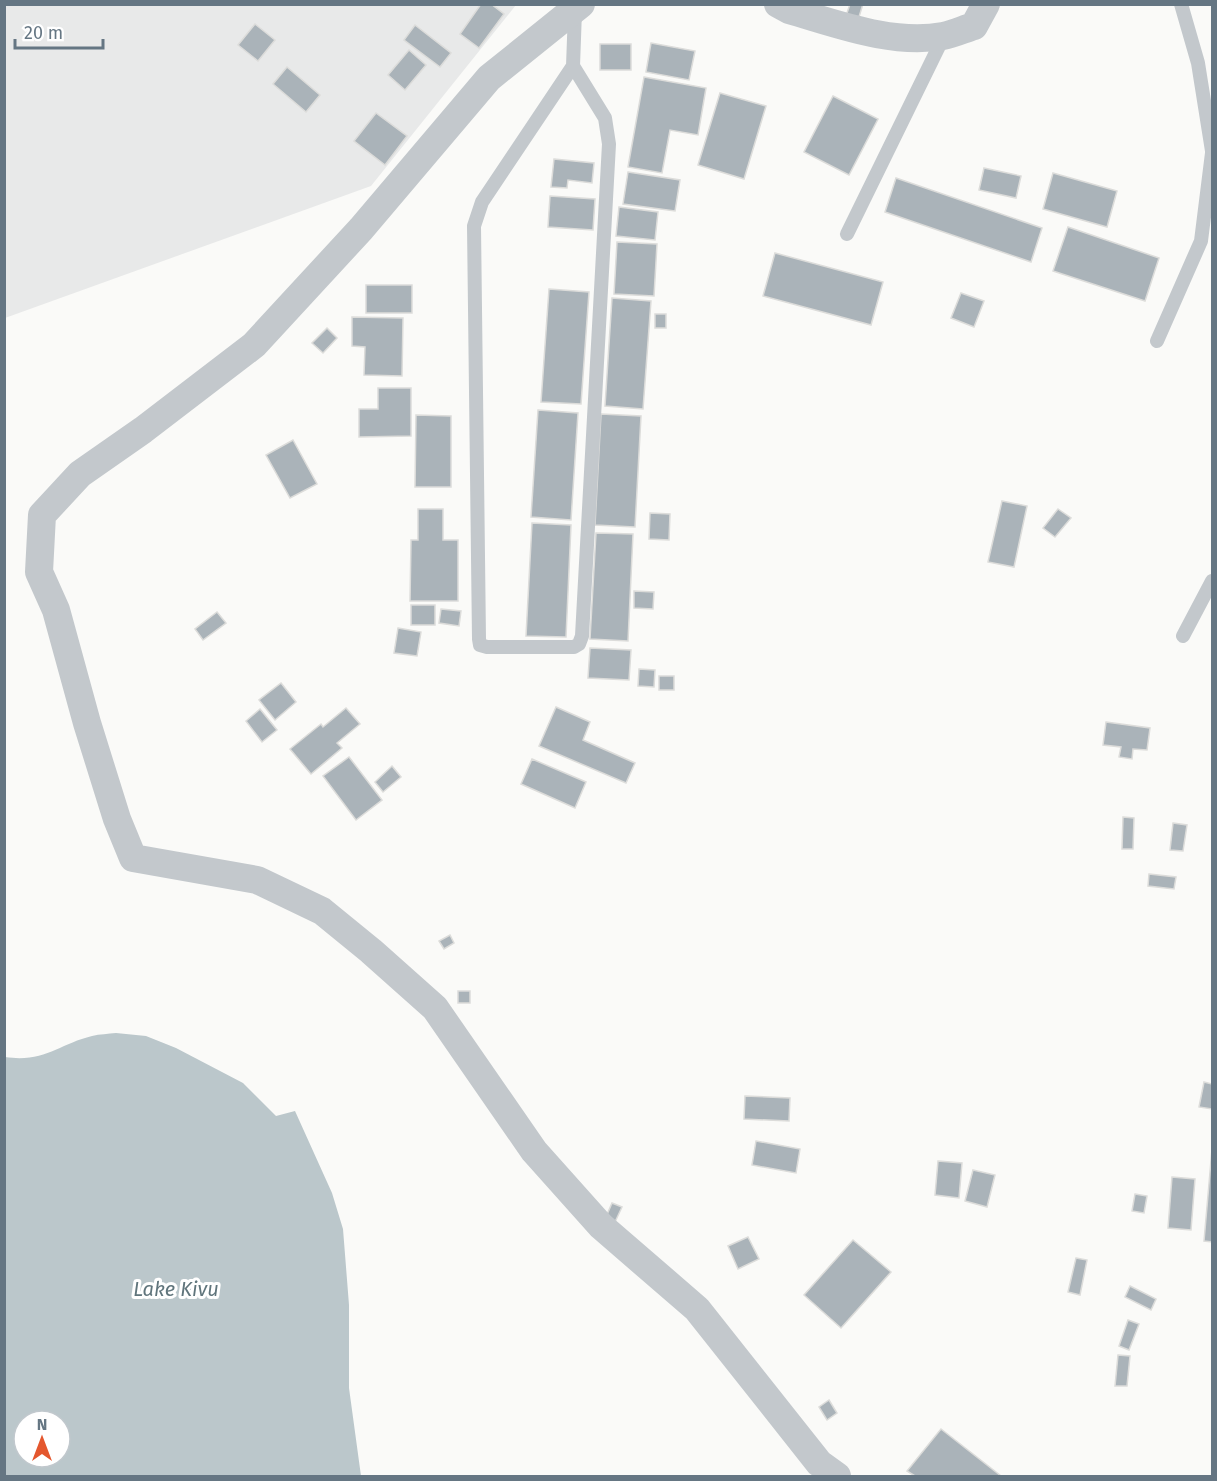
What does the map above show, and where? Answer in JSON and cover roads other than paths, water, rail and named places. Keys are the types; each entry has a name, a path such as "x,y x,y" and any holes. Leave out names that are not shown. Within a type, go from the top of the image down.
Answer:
{"street":[{"path":"778,4 789,10 867,32 907,38 944,36 974,26 986,4"},
{"path":"578,7 489,78 361,229 254,345 143,430 80,474 42,515 39,572 56,610 113,808 133,858 257,880 322,911 371,951 435,1008 534,1151 601,1226 697,1309 819,1463 837,1476"}],"lane":[{"path":"1157,341 1201,241 1212,152 1198,63 1181,4"},
{"path":"573,66 605,118 609,144 582,636 579,644 574,647 487,647 480,645 479,639 474,226 482,202 573,66 578,7"},
{"path":"848,234 944,36"},
{"path":"1183,636 1212,581"}],"water":[{"name":"Lake Kivu","path":"116,1033 146,1036 176,1048 243,1083 276,1116 295,1111 332,1193 343,1229 349,1305 349,1388 361,1476 5,1476 5,1057 41,1055 95,1035"}]}
